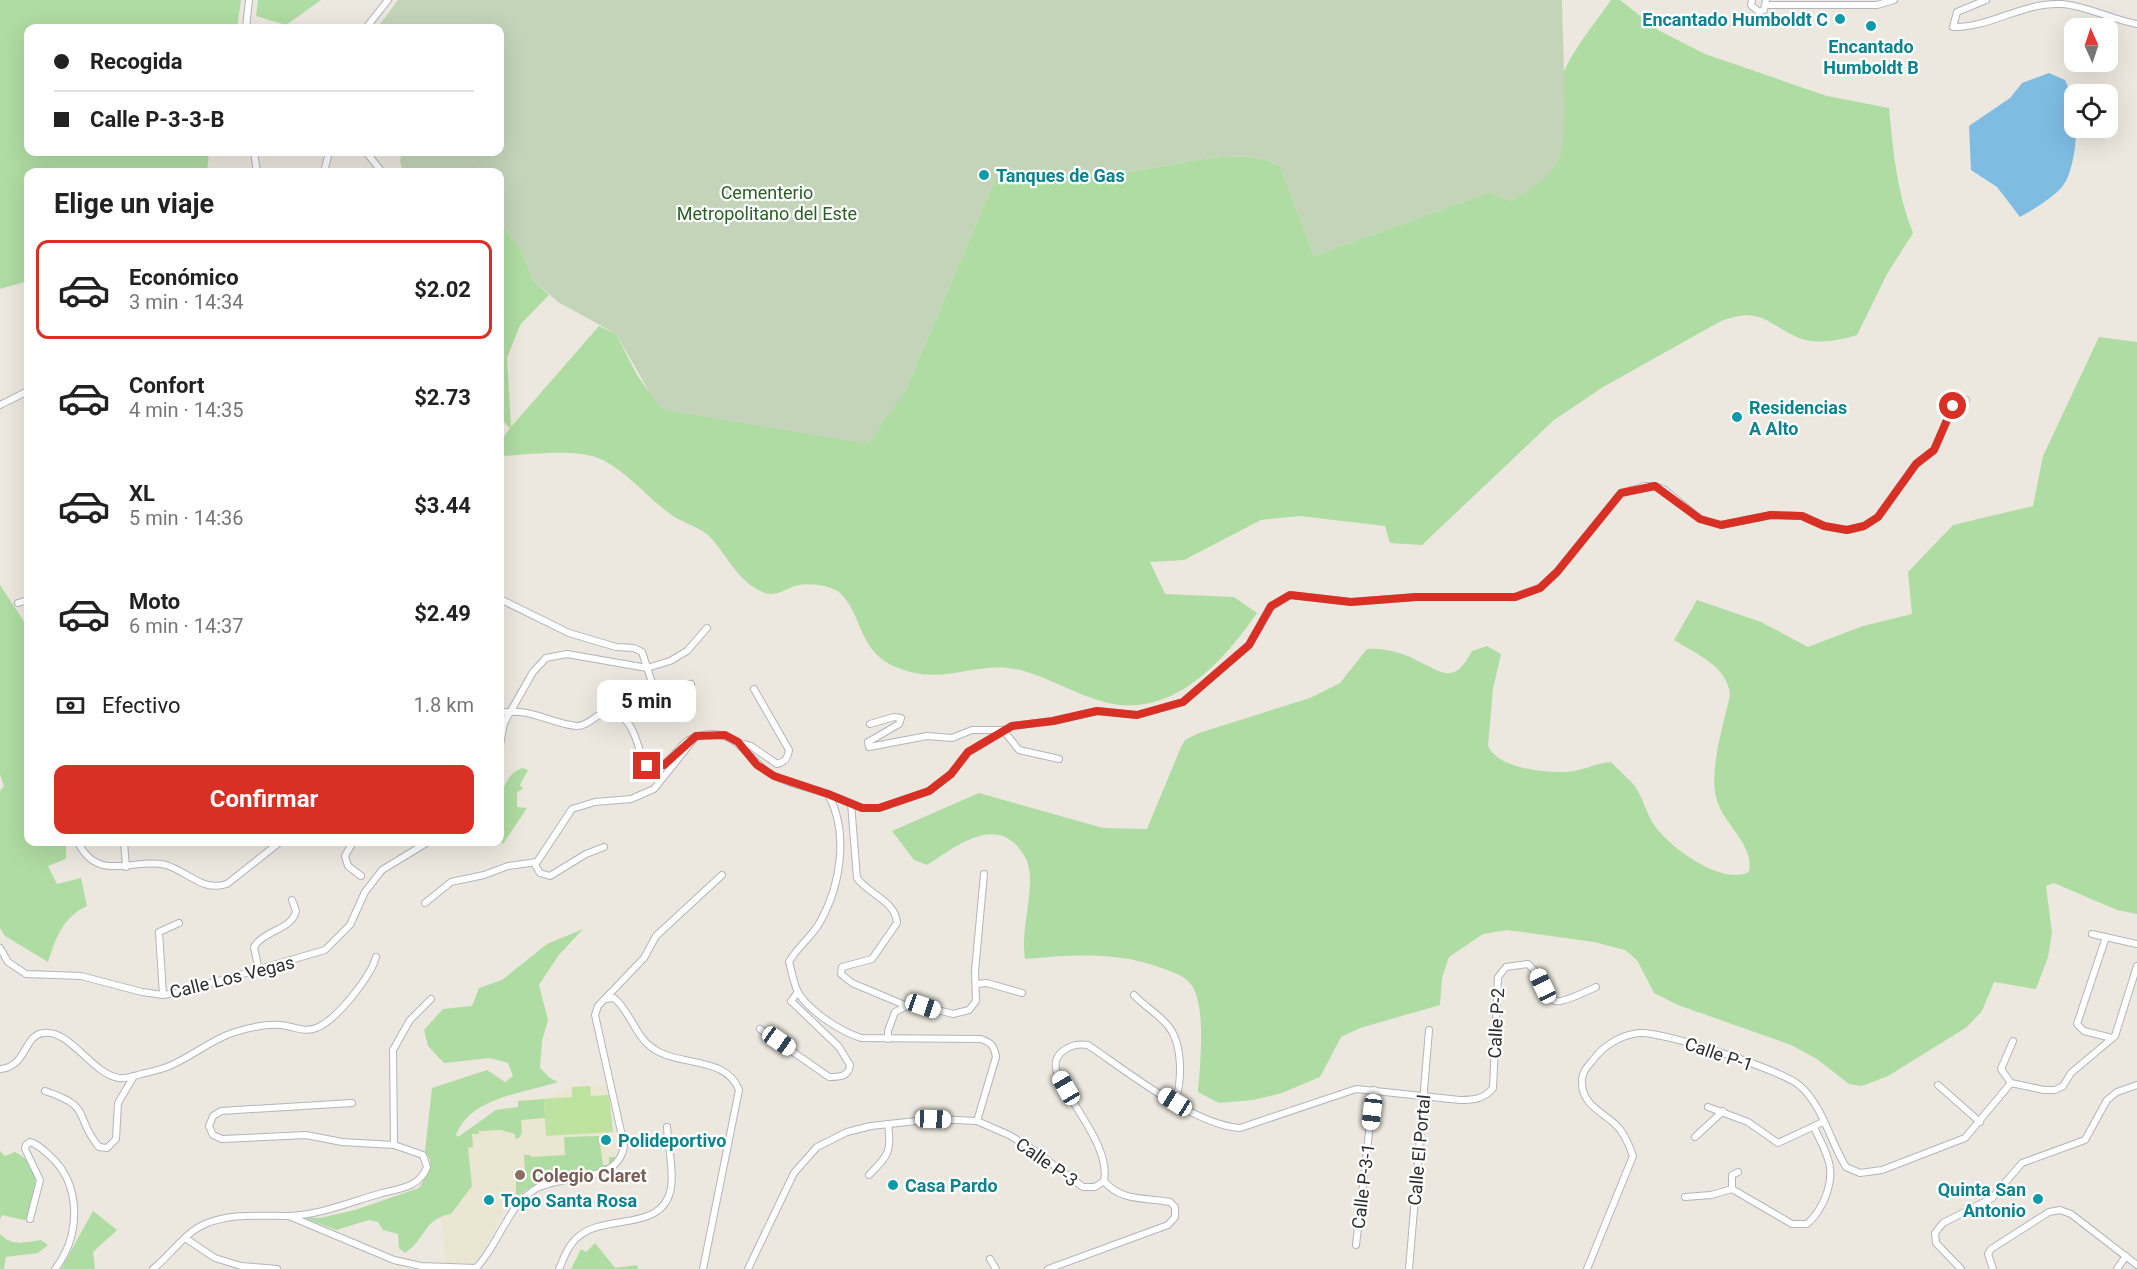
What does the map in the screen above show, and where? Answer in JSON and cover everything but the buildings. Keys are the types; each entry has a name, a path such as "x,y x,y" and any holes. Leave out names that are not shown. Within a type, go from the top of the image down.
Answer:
{"street":[{"path":"246,24 249,0"},
{"path":"369,24 388,0"},
{"path":"1752,0 1754,10 1764,10 1766,3 1877,5 1894,0"},
{"path":"1986,0 1957,12 1953,27 1973,27 2017,11 2061,4 2137,24"},
{"path":"369,156 379,168"},
{"path":"0,405 24,393"},
{"path":"738,742 757,765 774,776 862,808 879,808 929,791 951,774 968,752 1012,726 1053,721 1097,711 1137,715 1183,702 1249,645 1271,606 1290,595 1351,602 1416,597 1515,597 1540,588 1557,572 1621,493 1645,486 1655,486 1665,490 1700,519 1721,525 1771,515 1802,516 1824,526 1847,530 1864,526 1878,517 1916,464 1934,450 1953,406 1965,400"},
{"path":"18,603 24,601"},
{"path":"504,601 569,633 616,646 634,648 642,652 656,695 669,696 691,684"},
{"path":"504,723 533,672 546,658 585,656 647,668 670,661 687,651 707,628"},
{"path":"504,713 536,713 577,726 584,725 599,714 611,712 623,717 631,726 644,762 654,767 664,765 696,736 725,735 751,746 777,764 784,762 789,750 754,689"},
{"path":"870,724 894,717 901,718 899,724 868,742 869,747 927,736 952,738 972,730 1003,730"},
{"path":"1003,730 1018,750 1059,759"},
{"path":"425,903 451,882 484,875 508,866 534,863 540,860 566,815 572,809 595,802 636,798 654,789 696,736"},
{"path":"828,794 840,829 837,873 832,895 819,924 789,962 798,992 807,1004 849,1034 861,1038 981,1039 990,1042 994,1046 996,1057 977,1121"},
{"path":"850,803 857,878 862,885 895,912 897,923 872,959 842,967 841,975 852,983 907,1006 923,1006 953,1014 969,1010 976,1001 978,984 975,971 984,874"},
{"path":"81,846 93,861 109,866 159,864 169,866 207,887 216,888 226,884 275,846"},
{"path":"124,846 126,867"},
{"path":"351,846 345,856 348,866 362,876"},
{"name":"Calle Los Vegas","path":"0,948 8,962 26,974 81,976 163,995 325,950 350,925 365,892 382,870 421,846"},
{"path":"534,863 540,873 550,876 586,854 604,848"},
{"path":"289,1216 394,1260 421,1266 476,1268 492,1247 514,1209 535,1189 556,1180 606,1171 617,1164 623,1156 624,1145 595,1015 605,999 644,958 656,936 722,875"},
{"path":"259,970 254,947 261,938 292,921 296,911 292,900"},
{"path":"163,995 163,963 159,932 179,923"},
{"path":"2092,934 2137,944"},
{"path":"2106,937 2077,1024 2084,1031 2112,1038"},
{"path":"0,1069 8,1068 20,1061 30,1042 38,1034 44,1032 63,1038 104,1072 115,1078 134,1076 168,1067 225,1035 242,1029 280,1025 304,1030 318,1028 372,972 376,957"},
{"name":"Calle P-2","path":"1424,1095 1475,1100 1487,1095 1493,1088 1498,976 1506,967 1517,963 1528,964 1535,970 1548,997 1556,1002 1564,1002 1596,987"},
{"path":"2013,1041 2001,1069 2011,1083 2055,1090 2063,1086 2071,1073 2115,1036 2137,966"},
{"path":"978,984 987,983 1022,993"},
{"path":"760,1029 829,1077 841,1077 847,1073 850,1065 839,1047 791,1001 798,992"},
{"path":"1134,995 1169,1027 1176,1040 1179,1089 1175,1102"},
{"path":"605,999 614,998 624,1007 638,1032 654,1049 670,1056 717,1068 736,1081 739,1090 703,1269"},
{"path":"394,1145 393,1050 410,1020 431,999"},
{"path":"888,1039 895,1012 907,1006"},
{"name":"Calle El Portal","path":"1409,1269 1429,1030"},
{"name":"Calle P-1","path":"1587,1269 1633,1155 1616,1124 1588,1101 1581,1085 1583,1073 1607,1045 1624,1036 1656,1034 1713,1051 1796,1082 1809,1094 1846,1167 1860,1173 1882,1170 1965,1138 2011,1083"},
{"name":"Calle P-3","path":"748,1269 794,1173 817,1147 847,1132 871,1126 933,1119 977,1121 1009,1135 1035,1151 1083,1187 1095,1187 1104,1181 1106,1171 1104,1162 1056,1070 1064,1049 1076,1043 1088,1045 1194,1116 1223,1127 1240,1128 1356,1089 1424,1095"},
{"path":"45,1091 65,1098 78,1106 94,1141 99,1147 107,1148 116,1139 118,1103 134,1076"},
{"path":"1938,1085 1980,1122"},
{"path":"1961,1269 1936,1243 1935,1233 1943,1223 1992,1198 2022,1163 2085,1140 2107,1100 2117,1092 2137,1085"},
{"name":"Calle P-3-1","path":"1356,1245 1374,1090"},
{"path":"153,1269 194,1230 220,1219 254,1215 289,1216 334,1209 410,1186 426,1172 427,1161 416,1151 394,1145 342,1142 306,1134 222,1139 213,1135 209,1126 213,1116 221,1111 352,1103"},
{"path":"1708,1107 1748,1122 1778,1143 1823,1122"},
{"path":"1695,1137 1723,1112"},
{"path":"869,1175 889,1153 891,1143 888,1124"},
{"path":"559,1269 568,1249 578,1237 592,1228 649,1217 662,1208 670,1188 671,1177 666,1127"},
{"path":"1738,1172 1732,1176 1730,1181 1732,1189 1792,1224 1807,1224 1816,1217 1829,1185 1830,1166 1814,1127"},
{"path":"30,1219 40,1180 25,1149 30,1142 57,1162 75,1196 75,1217 55,1269"},
{"path":"1048,1269 1168,1225 1175,1217 1175,1207 1170,1202 1125,1196 1111,1190 1104,1181"},
{"path":"1685,1197 1711,1196 1732,1189"},
{"path":"1993,1269 1988,1254 1991,1249 2039,1218 2060,1210 2071,1214 2137,1265"},
{"path":"185,1238 215,1258 241,1266 277,1269"},
{"path":"2117,1269 2126,1257"},
{"path":"990,1259 996,1269"}],"shaded area":[{"name":"Colegio Claret","path":"607,1085 613,1143 616,1143 616,1157 619,1157 612,1168 553,1178 530,1186 505,1209 481,1257 473,1263 446,1263 441,1215 451,1214 472,1186 468,1148 457,1138 496,1110 518,1107 518,1101 544,1099 572,1087"}],"green space":[{"path":"0,0 241,0 238,24 24,24 24,156 209,156 207,168 24,168 24,282 0,289"},
{"path":"258,0 321,0 287,24 256,16"},
{"name":"Cementerio Metropolitano del Este","path":"398,0 1562,0 1565,107 1563,147 1560,158 1551,172 1539,183 1511,201 1490,192 1314,256 1280,166 1264,160 1225,157 1122,172 998,172 905,392 868,444 674,412 660,407 616,334 558,302 533,280 521,250 504,227 504,168 402,168 401,156 504,156 504,24 380,24"},
{"path":"1611,0 1620,0 1658,30 1705,54 1827,96 1889,108 1899,187 1913,233 1887,274 1857,335 1833,341 1817,341 1800,338 1752,315 1721,321 1603,387 1554,420 1422,545 1390,543 1385,526 1300,516 1261,520 1184,560 1150,562 1165,594 1234,597 1257,613 1212,667 1193,683 1173,695 1152,703 1129,705 1104,702 1034,674 1006,668 927,675 891,665 872,649 852,610 839,592 811,584 795,586 773,594 756,589 741,577 708,535 670,514 621,472 603,460 592,456 566,453 504,456 504,436 510,428 504,422 504,227 521,250 533,280 549,295 520,325 507,358 511,427 599,326 616,334 637,375 660,407 706,417 905,392 998,172 1122,172 1225,157 1264,160 1280,166 1314,256 1490,192 1511,201 1538,183 1554,166 1559,156 1563,130 1562,79 1576,50"},
{"path":"2099,337 2137,342 2137,914 2117,910 2054,883 2046,886 2052,933 2048,957 2036,989 1994,982 1982,1011 1967,1027 1888,1076 1862,1086 1849,1084 1817,1059 1791,1045 1678,1005 1654,993 1637,960 1625,950 1594,942 1507,930 1483,934 1449,957 1442,978 1440,1005 1360,1028 1341,1037 1320,1077 1282,1093 1253,1100 1219,1103 1198,1092 1201,1019 1195,992 1187,980 1173,972 1128,959 1077,956 1025,959 1024,939 1030,875 1024,855 1018,847 1008,838 996,834 984,835 960,844 927,865 914,860 892,831 979,793 1103,828 1147,829 1185,740 1199,733 1310,698 1340,683 1367,649 1398,653 1447,673 1459,669 1472,651 1487,646 1501,654 1493,689 1488,746 1493,753 1522,768 1556,772 1571,772 1611,762 1634,785 1652,821 1662,835 1684,854 1725,874 1738,875 1749,872 1750,862 1747,852 1719,807 1714,786 1718,746 1730,695 1728,685 1724,676 1709,662 1674,640 1697,600 1761,622 1808,647 1863,626 1912,614 1908,572 1953,525 2033,506 2043,456"},
{"path":"0,585 24,621 24,846 66,846 66,859 48,866 57,884 81,878 87,906 71,916 61,930 48,962 5,936 0,928 0,791 4,786 0,774"},
{"path":"522,768 528,770 520,785 523,789 517,792 517,807 527,808 504,842 504,787 514,773"},
{"path":"583,929 558,956 539,985 548,1020 542,1041 540,1068 558,1082 486,1104 463,1122 456,1135 458,1137 496,1110 518,1107 518,1101 544,1099 545,1118 521,1120 522,1133 519,1138 515,1139 515,1134 501,1130 479,1131 479,1134 472,1134 473,1147 468,1148 472,1186 451,1214 435,1220 412,1248 405,1253 399,1248 398,1234 383,1230 378,1222 369,1220 336,1230 302,1217 320,1218 355,1210 419,1188 428,1173 430,1160 425,1151 432,1088 487,1070 505,1082 513,1076 508,1063 490,1058 444,1063 428,1046 424,1030 443,1009 472,1006 479,988 502,980 547,944"},
{"path":"590,1086 591,1096 609,1095 613,1132 546,1136 544,1099 572,1097 572,1087"},
{"path":"599,1136 603,1165 609,1165 609,1157 619,1157 612,1168 551,1179 529,1188 519,1196 516,1194 516,1177 525,1176 524,1155 531,1157 565,1155 564,1137"},
{"path":"0,1151 5,1156 15,1152 24,1158 34,1172 35,1198 31,1217 24,1220 2,1215 0,1219"},
{"path":"93,1211 117,1230 93,1252 95,1269 61,1269"},
{"path":"0,1234 14,1242 41,1240 48,1245 38,1253 6,1257 4,1269 0,1269"},
{"path":"595,1243 615,1268 637,1265 638,1269 571,1269 581,1249 586,1252"}],"water":[{"path":"2049,73 2065,80 2064,138 2076,138 2067,180 2047,200 2020,217 1997,187 1971,170 1969,126 2010,98 2022,83"}],"place":[{"name":"Encantado Humboldt C","path":"1840,19"},
{"name":"Encantado Humboldt B","path":"1871,26"},
{"name":"Tanques de Gas","path":"984,175"},
{"name":"Residencias A Alto","path":"1737,417"},
{"name":"Polideportivo","path":"606,1140"},
{"name":"Colegio Claret","path":"520,1175"},
{"name":"Casa Pardo","path":"893,1185"},
{"name":"Quinta San Antonio","path":"2038,1199"},
{"name":"Topo Santa Rosa","path":"489,1200"}],"route":[{"path":"647,766 664,765 696,736 725,735 738,742 757,765 774,776 862,808 879,808 929,791 951,774 968,752 1012,726 1053,721 1097,711 1137,715 1183,702 1217,676 1249,645 1271,606 1290,595 1351,602 1416,597 1515,597 1540,588 1557,572 1621,493 1645,486 1655,486 1665,490 1700,519 1721,525 1771,515 1802,516 1824,526 1847,530 1864,526 1878,517 1916,464 1934,450 1953,406"}]}
